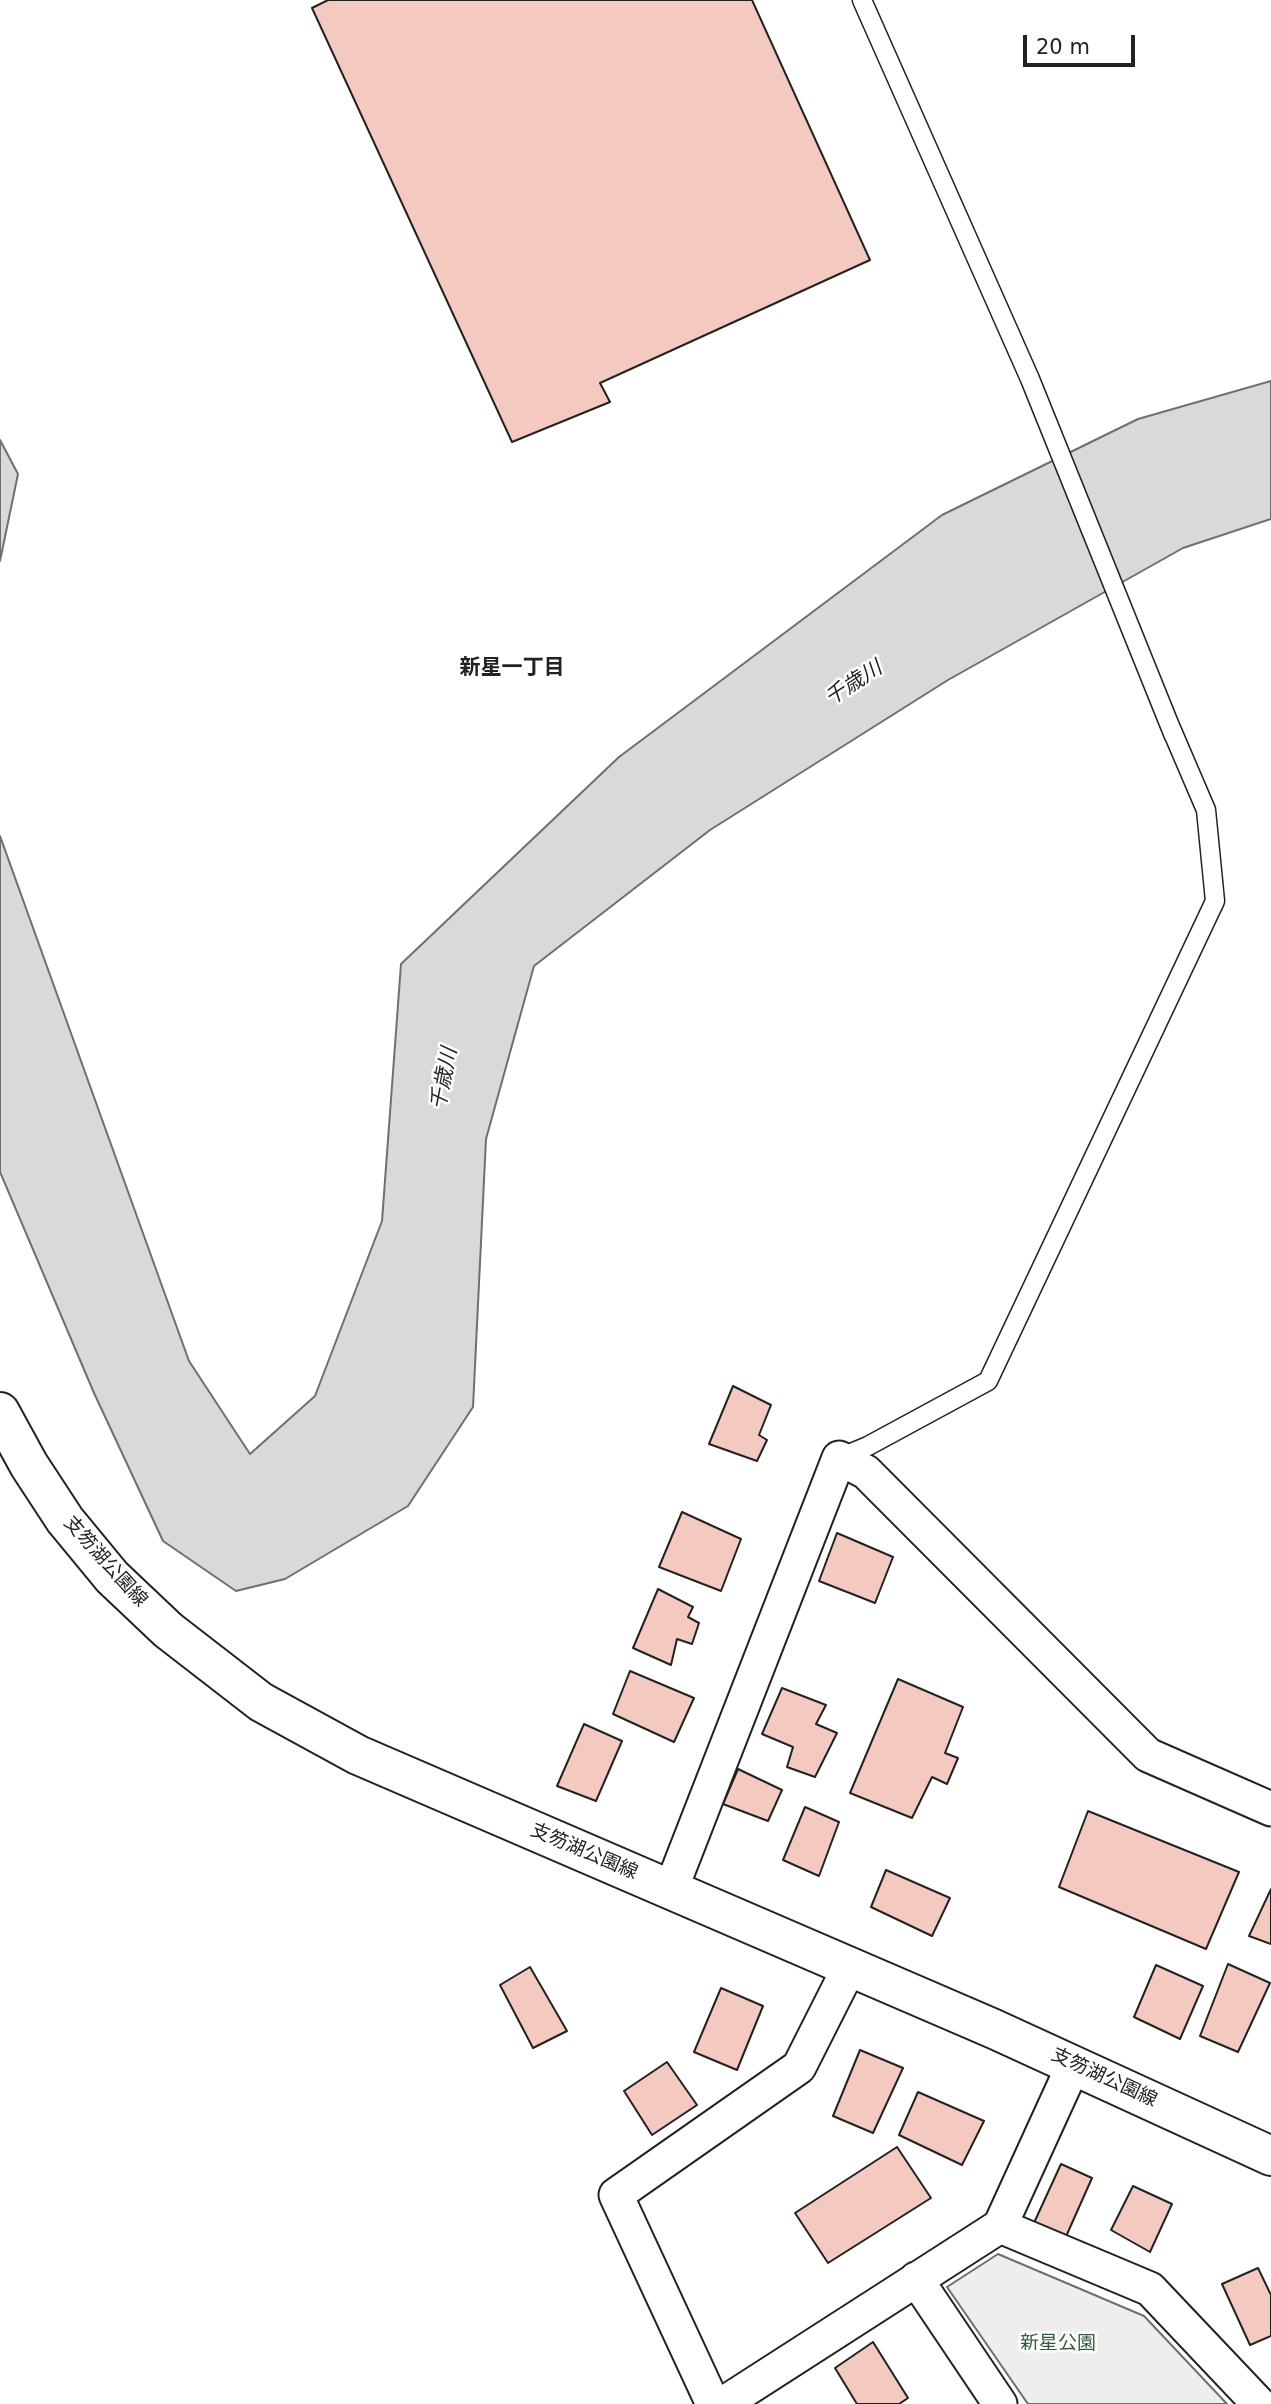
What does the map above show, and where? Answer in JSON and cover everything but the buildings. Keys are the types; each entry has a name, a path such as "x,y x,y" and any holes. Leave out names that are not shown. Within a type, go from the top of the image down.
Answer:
{"main road":[{"name":"支笏湖公園線","path":"0,1412 29,1465 65,1520 112,1577 167,1630 261,1702 358,1755 1270,2151"}],"street":[{"path":"671,1889 839,1458 866,1472 1148,1755 1271,1809"},
{"path":"713,2404 617,2195 799,2067 849,1968"},
{"path":"723,2404 1000,2227 1074,2064"},
{"path":"1000,2227 1150,2289 1259,2404"},
{"path":"916,2280 1000,2404"}],"lane":[{"path":"862,0 1030,379 1178,746"},
{"path":"839,1458 868,1446 988,1381 1215,901 1206,810 1170,726"}],"green space":[{"name":"新星公園","path":"998,2254 1144,2316 1227,2404 1028,2404 947,2287"}],"water":[{"name":"千歳川","path":"1271,381 1271,519 1183,548 948,680 710,830 534,966 486,1139 473,1407 408,1506 285,1579 236,1591 163,1541 94,1393 0,1172 0,836 189,1361 250,1454 315,1396 382,1221 401,964 619,757 942,515 1138,419"},
{"path":"0,440 18,474 0,561"}],"district":[{"name":"新星一丁目","path":"512,669"}]}
